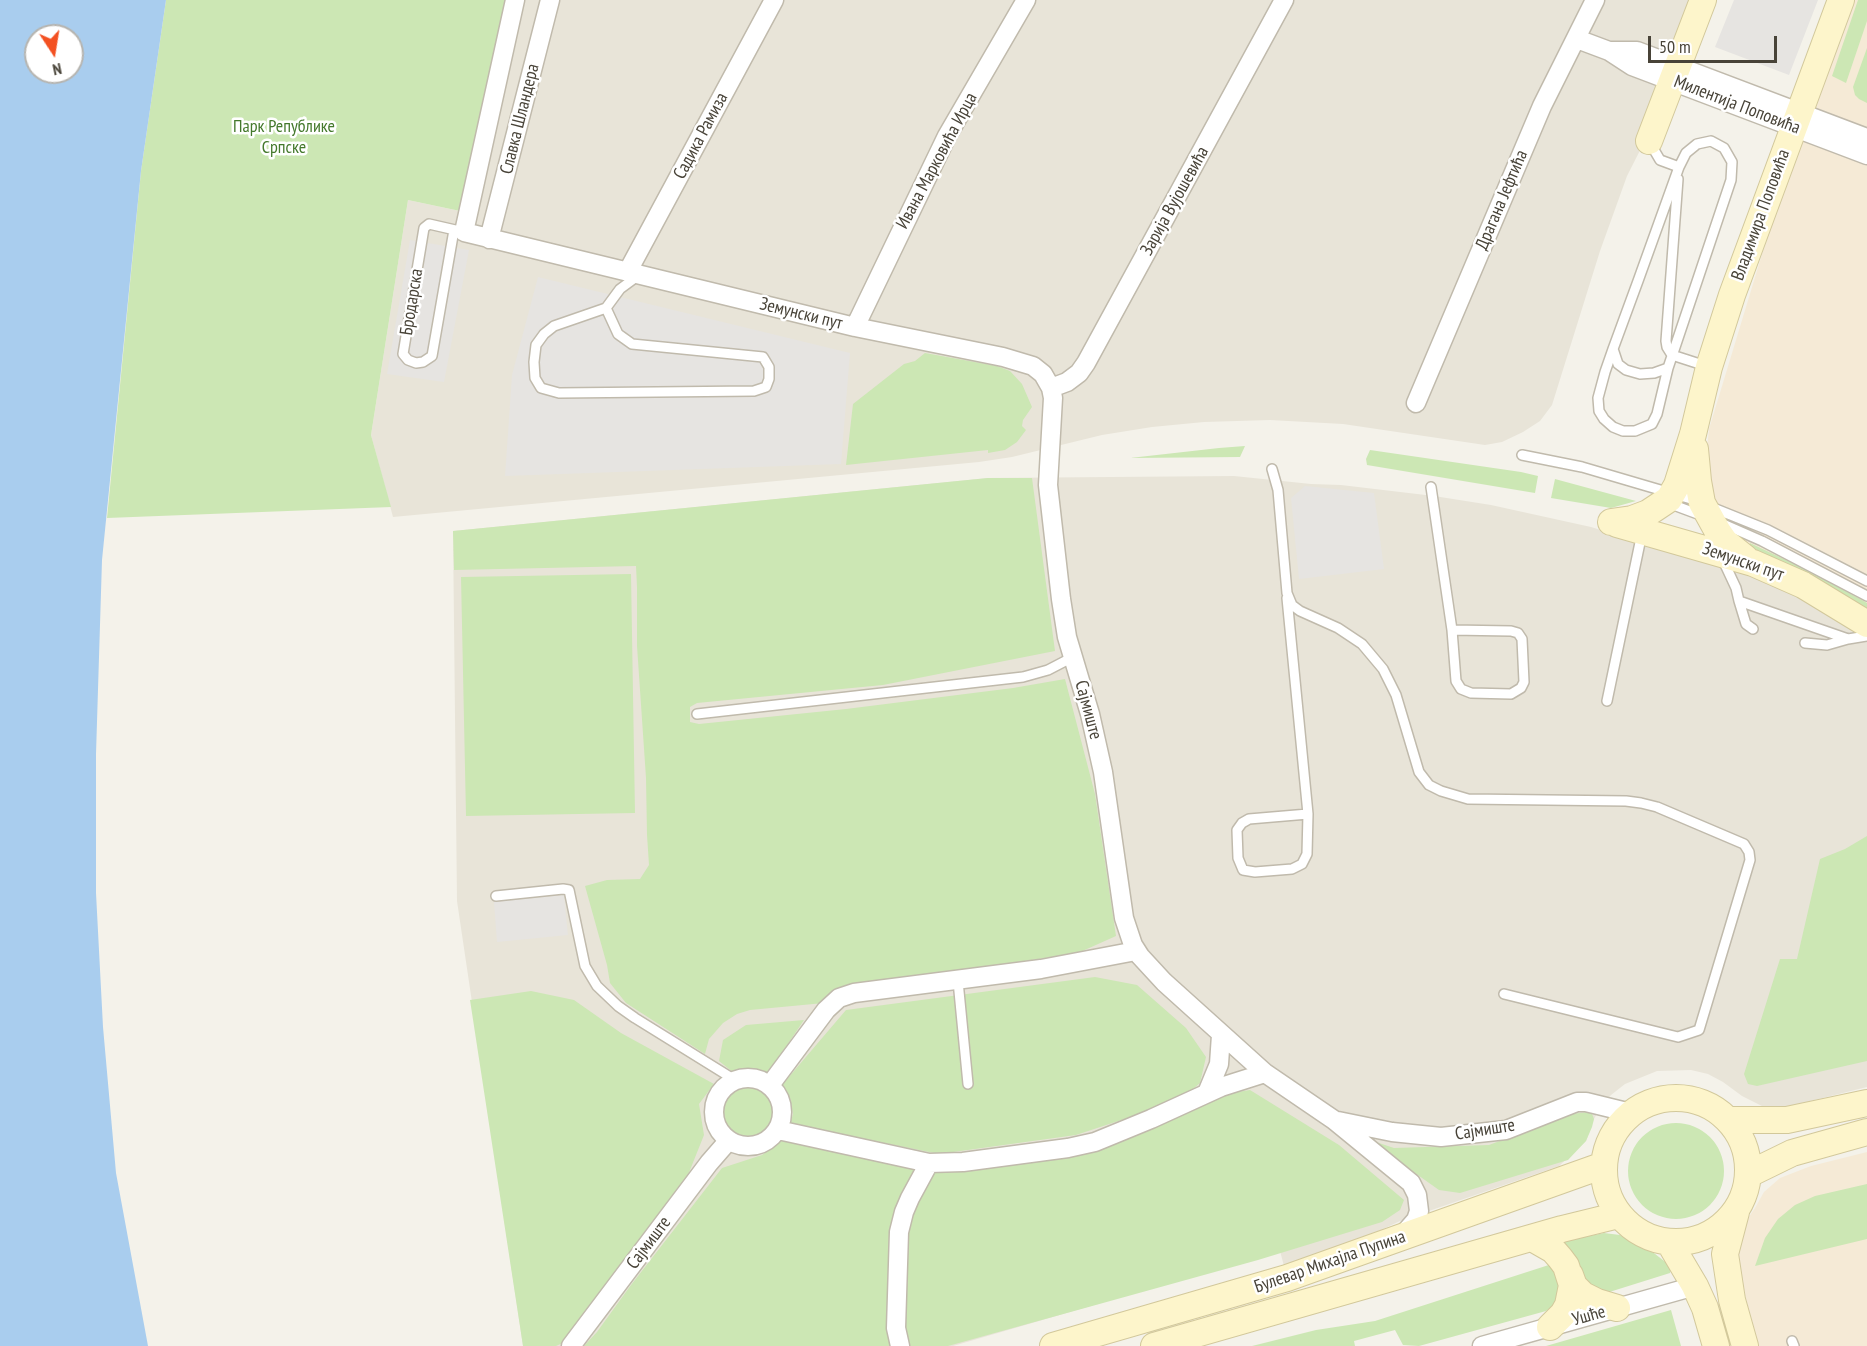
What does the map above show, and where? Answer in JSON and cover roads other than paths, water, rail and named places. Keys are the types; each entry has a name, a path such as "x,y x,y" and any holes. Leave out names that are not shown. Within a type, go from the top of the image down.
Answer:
{"main road":[{"path":"1649,141 1702,0"},
{"name":"Владимира Поповића","path":"1669,498 1681,477 1709,367 1732,295 1841,0"},
{"name":"Владимира Поповића","path":"1693,434 1706,511 1725,542 1753,563"},
{"name":"Земунски пут","path":"1669,498 1648,513 1632,519 1611,522 1753,563 1803,585 1858,632"},
{"path":"1685,1098 1709,1105 1729,1120 1742,1140 1749,1174 1743,1199 1728,1221 1695,1240 1669,1242 1641,1233 1619,1215 1608,1197 1604,1165 1612,1136 1631,1113 1662,1099 1685,1098"},
{"path":"1729,1120 1787,1120 1867,1103"},
{"path":"1749,1174 1792,1153 1867,1132"},
{"name":"Булевар Михајла Пупина","path":"1053,1346 1287,1278 1604,1165"},
{"path":"1736,1210 1725,1254 1732,1300 1745,1346"},
{"name":"Булевар Михајла Пупина","path":"1154,1346 1619,1215"},
{"path":"1532,1238 1553,1250 1566,1266 1574,1286 1583,1295 1617,1308"},
{"path":"1669,1242 1695,1286 1716,1346"},
{"path":"1550,1327 1563,1314 1568,1305 1572,1285 1570,1275"}],"street":[{"name":"Бродарска","path":"459,231 515,0"},
{"name":"Славка Шландера","path":"489,239 550,0"},
{"name":"Садика Рамиза","path":"634,273 774,0"},
{"name":"Ивана Марковића Ирца","path":"855,327 947,136 1026,0"},
{"name":"Зарија Вујошевића","path":"1051,388 1067,382 1079,373 1086,363 1284,0"},
{"name":"Драгана Јефтића","path":"1416,404 1542,106 1595,0"},
{"name":"Милентија Поповића","path":"1576,39 1609,51 1632,66 1674,73 1796,119 1867,138"},
{"name":"Милентија Поповића","path":"1796,119 1867,155"},
{"name":"Земунски пут","path":"459,231 855,327 1004,357 1033,366 1043,374 1051,388"},
{"name":"Сајмиште","path":"1051,388 1048,468 1050,508 1061,599 1072,657 1090,714 1103,772 1124,918 1137,951 1154,972 1265,1073 1334,1120 1411,1183 1419,1200 1418,1216 1401,1238"},
{"path":"770,1085 826,1010 839,998 854,993 1041,969 1137,951"},
{"path":"1207,1092 1219,1064 1221,1035"},
{"path":"778,1130 929,1163 963,1162 1083,1146 1126,1130 1207,1092 1265,1073"},
{"path":"750,1077 770,1085 781,1101 782,1121 778,1130 772,1137 756,1146 737,1145 729,1140 717,1126 714,1108 720,1091 735,1080 750,1077"},
{"name":"Сајмиште","path":"1334,1120 1392,1132 1441,1137 1506,1130 1577,1102 1631,1113"},
{"name":"Сајмиште","path":"571,1346 709,1163 729,1140"},
{"path":"900,1346 896,1328 899,1297 898,1248 904,1212 929,1163"},
{"name":"Ушће","path":"1482,1346 1695,1286"},
{"path":"899,1297 913,1346"}],"lane":[{"path":"1649,141 1660,160 1679,167"},
{"path":"1711,141 1724,148 1732,162 1731,180 1672,355 1657,414 1652,424 1635,432 1623,431 1613,427 1604,419 1599,411 1598,398 1613,349 1679,167 1686,153 1697,144 1711,141"},
{"path":"1679,167 1666,341 1672,355 1709,367"},
{"name":"Бродарска","path":"429,224 459,231 432,356 423,362 408,360 403,354 424,228 429,224"},
{"path":"606,308 618,334 632,344 764,357 769,367 768,384 761,390 754,391 559,393 541,388 537,384 534,373 534,350 540,339 554,326 606,308 634,273"},
{"path":"1613,349 1618,364 1626,370 1641,374 1654,373 1668,368"},
{"path":"1522,455 1582,467 1706,511 1768,530 1867,581"},
{"path":"1272,469 1278,490 1308,814 1306,854 1302,864 1292,869 1255,872 1243,870 1238,858 1237,830 1242,823 1249,819 1308,814"},
{"path":"1431,487 1452,630 1456,681 1461,689 1471,693 1511,694 1521,688 1524,682 1522,639 1518,633 1452,630"},
{"path":"1669,498 1706,511 1867,596"},
{"path":"1607,701 1642,531"},
{"path":"1720,553 1736,588 1746,624 1753,629"},
{"path":"1287,593 1292,605 1300,611 1338,628 1362,644 1383,669 1396,695 1419,772 1429,784 1441,791 1468,799 1641,803 1657,807 1744,844 1749,852 1750,860 1700,1030 1678,1037 1503,994"},
{"path":"1739,601 1867,636"},
{"path":"1805,644 1827,645 1858,632"},
{"path":"697,714 1023,677 1048,670 1072,657"},
{"path":"496,896 569,890 585,966 597,986 635,1018 735,1080"},
{"path":"958,981 968,1084"}],"water":[{"path":"0,0 166,0 141,171 102,560 96,754 96,893 103,1027 116,1173 148,1346 0,1346"}],"park label":[{"name":"Парк Републике Српске","path":"284,137"}]}
